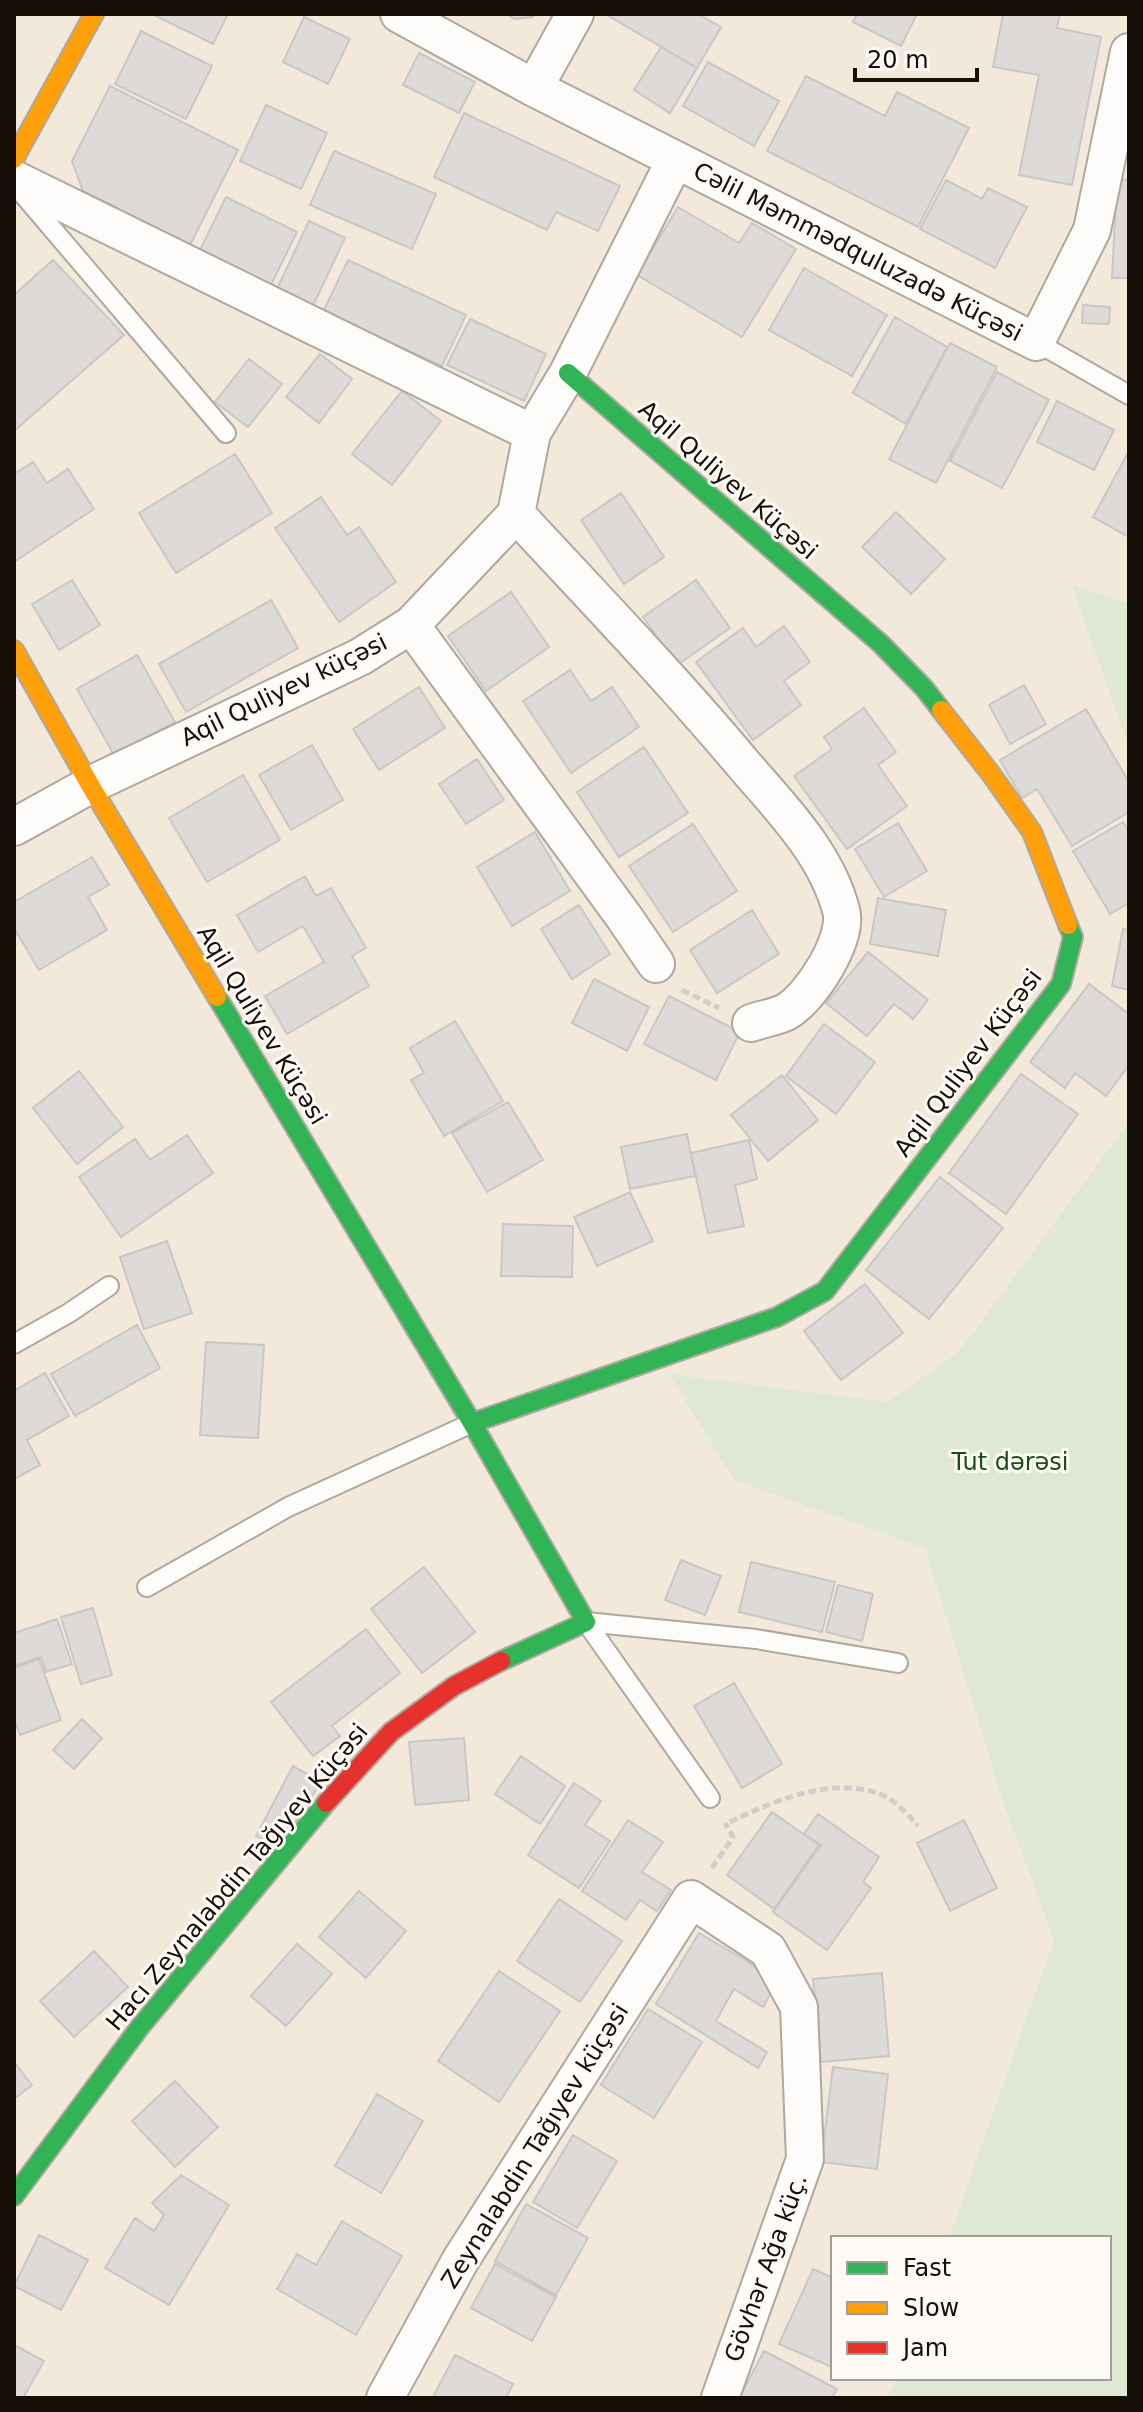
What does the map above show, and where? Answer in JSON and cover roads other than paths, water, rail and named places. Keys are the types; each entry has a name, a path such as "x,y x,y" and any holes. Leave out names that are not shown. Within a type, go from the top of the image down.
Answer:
{"street":[{"path":"14,159 94,14"},
{"name":"Cəlil Məmmədquluzadə Küçəsi","path":"399,14 534,88 1036,342 1092,230 1129,52"},
{"path":"534,88 575,14"},
{"path":"675,160 568,373 532,433 516,514 688,698 791,819 827,872 842,913 839,940 815,985 786,1012 751,1023"},
{"path":"14,181 532,433"},
{"name":"Aqil Quliyev Küçəsi","path":"472,1423 777,1317 825,1291 1061,984 1073,937 1032,832 924,688 880,643 568,373"},
{"name":"Aqil Quliyev küçəsi","path":"14,827 90,785 360,657 411,625 516,514"},
{"path":"411,625 656,964"},
{"name":"Aqil Quliyev Küçəsi","path":"14,650 90,785 472,1423 586,1622"},
{"name":"Hacı Zeynalabdin Tağıyev Küçəsi","path":"14,2196 140,2027 349,1776 391,1732 454,1686 522,1650 586,1622"},
{"name":"Zeynalabdin Tağıyev küçəsi","path":"385,2398 460,2261 691,1899"},
{"name":"Gövhər Ağa küç.","path":"691,1899 768,1950 799,2007 805,2159 720,2398"}],"lane":[{"path":"14,181 226,433"},
{"path":"1036,342 1129,395"},
{"path":"14,1344 109,1286"},
{"path":"147,1587 288,1507 472,1423"},
{"path":"586,1622 756,1639 898,1663"},
{"path":"586,1622 710,1798"}],"park label":[{"name":"Tut dərəsi","path":"1010,1462"}]}
